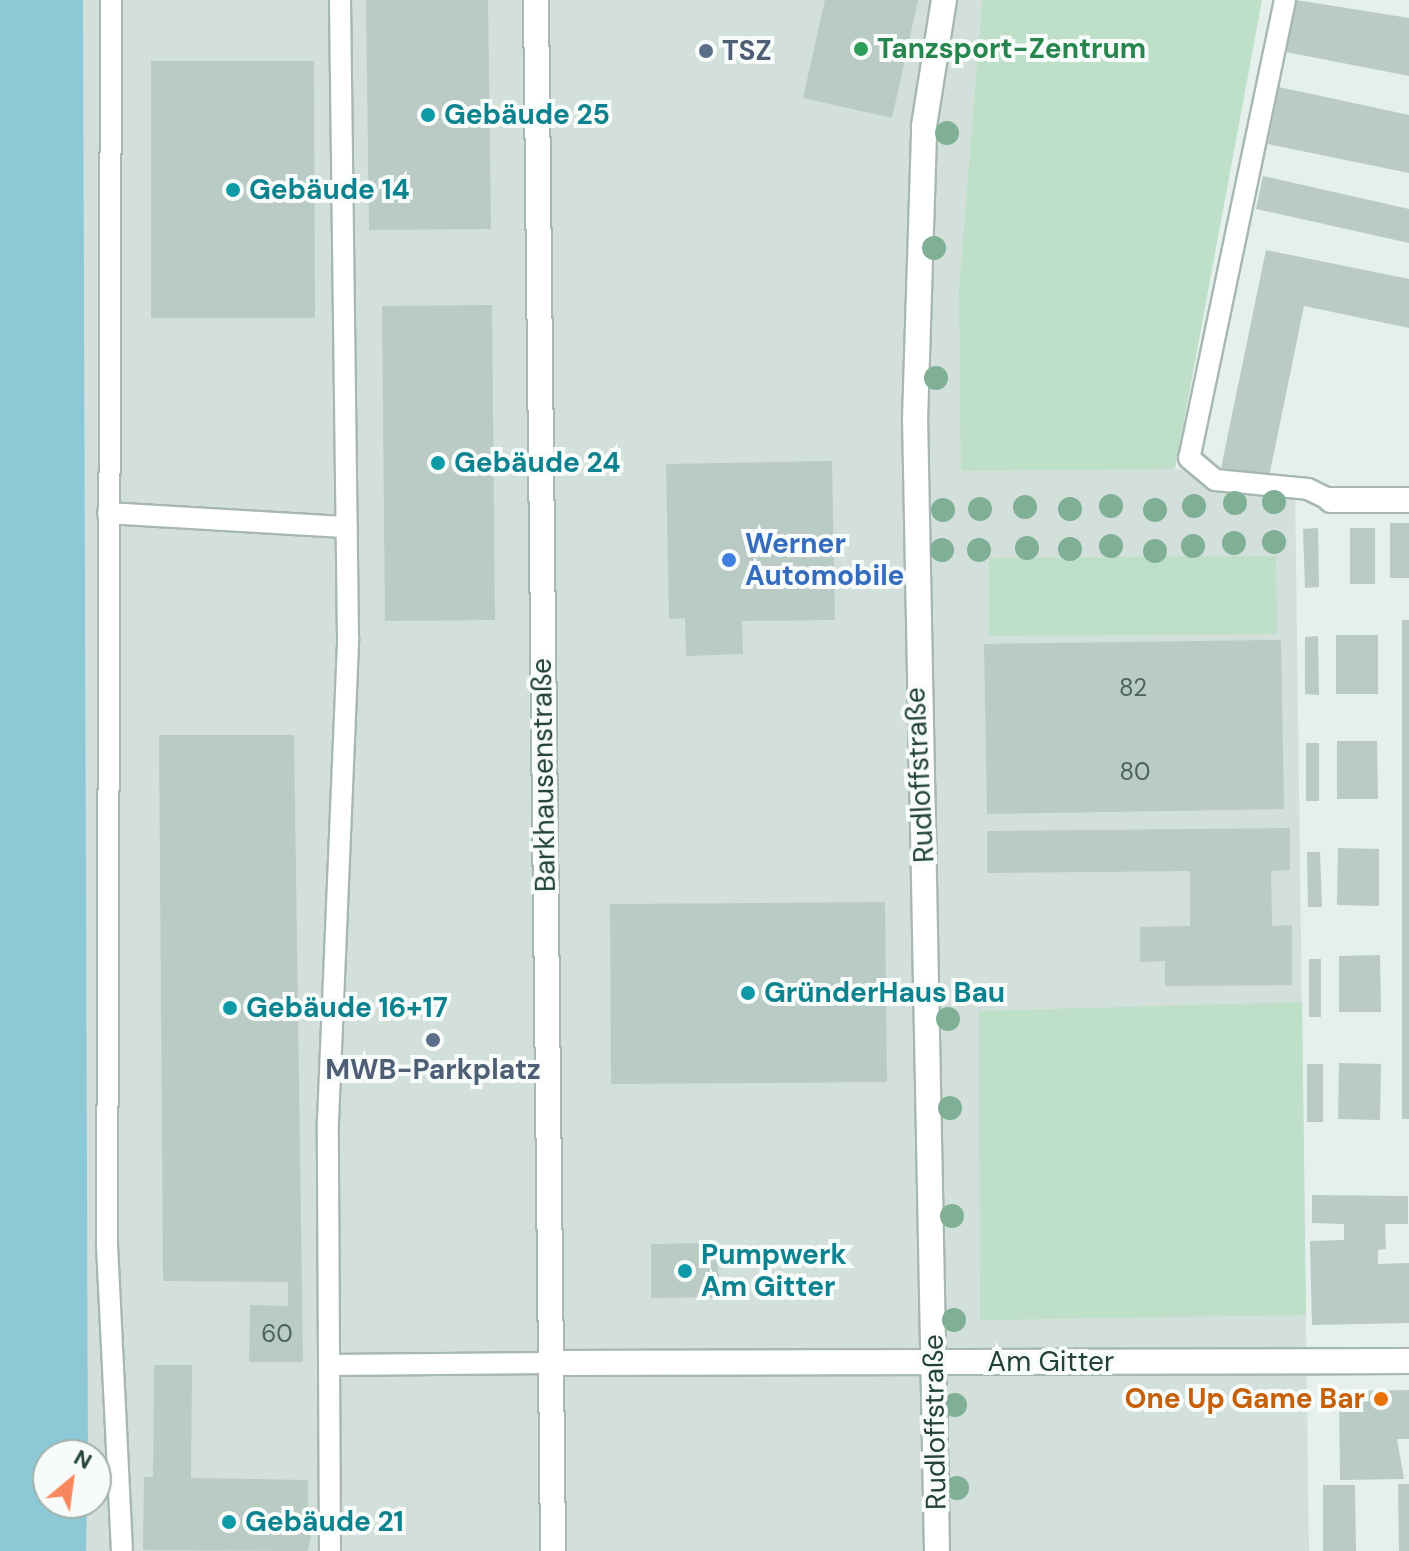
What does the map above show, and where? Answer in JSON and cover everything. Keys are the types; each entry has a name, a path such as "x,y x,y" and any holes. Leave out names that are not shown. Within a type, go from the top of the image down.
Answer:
{"street":[{"name":"Barkhausenstraße","path":"536,0 553,1551"},
{"name":"Rudloffstraße","path":"937,1551 935,1362 916,673 915,404 924,126 944,0"},
{"path":"1331,500 1409,500"},
{"name":"Am Gitter","path":"550,1363 1409,1361"}],"lane":[{"path":"111,0 107,1245 122,1551"},
{"path":"330,1551 328,1121 348,637 340,0"},
{"path":"1285,0 1189,458 1215,480 1308,489 1331,500"},
{"path":"108,513 347,527"},
{"path":"329,1365 550,1363"}],"shaded area":[{"path":"83,0 982,0 959,287 1175,469 1295,483 1309,1551 86,1551 87,1519 112,1519 112,1439 88,1439"}],"green space":[{"path":"982,0 1262,0 1175,469 961,471 959,287"},
{"path":"1276,556 1277,634 989,636 989,558"},
{"path":"1302,1002 1306,1315 980,1320 979,1011"}],"water":[{"path":"0,0 83,0 88,1439 32,1439 32,1519 87,1519 86,1551 0,1551"}],"building":[{"name":"Gebäude 25","path":"366,0 488,0 491,229 369,230"},
{"name":"Tanzsport-Zentrum","path":"825,0 918,0 892,118 803,98"},
{"path":"1296,0 1409,18 1409,76 1286,52"},
{"name":"Gebäude 14","path":"151,61 314,61 315,318 151,318"},
{"path":"1279,87 1409,115 1409,173 1268,144"},
{"path":"1263,176 1409,209 1409,243 1256,209"},
{"path":"1266,250 1409,279 1409,328 1304,306 1269,477 1221,468"},
{"name":"Gebäude 24","path":"492,305 495,620 385,621 382,306"},
{"path":"832,461 835,620 742,621 743,654 686,656 685,618 669,619 666,464"},
{"path":"1390,523 1409,523 1409,578 1390,578"},
{"path":"1318,528 1319,587 1305,588 1303,529"},
{"path":"1350,528 1375,528 1375,584 1350,584"},
{"path":"1402,620 1409,620 1409,1119 1402,1119"},
{"path":"1336,635 1378,635 1378,694 1336,694"},
{"path":"1318,636 1319,695 1305,694 1305,637"},
{"path":"1281,640 1284,809 987,814 984,644"},
{"name":"Gebäude 16+17","path":"159,735 294,735 303,1362 249,1362 250,1305 288,1306 288,1282 163,1281"},
{"path":"1337,741 1377,741 1378,799 1337,799"},
{"path":"1306,743 1319,743 1319,801 1306,801"},
{"path":"1290,828 1290,870 1271,871 1272,926 1292,925 1292,985 1165,986 1165,961 1140,962 1140,927 1190,926 1190,871 987,873 987,831"},
{"path":"1338,848 1379,849 1379,906 1337,905"},
{"path":"1307,852 1320,852 1322,907 1308,907"},
{"name":"GründerHaus Bau","path":"885,902 887,1082 611,1084 610,904"},
{"path":"1380,955 1381,1012 1339,1012 1339,956"},
{"path":"1309,959 1321,959 1321,1017 1309,1017"},
{"path":"1339,1063 1381,1064 1380,1120 1338,1119"},
{"path":"1307,1064 1323,1064 1323,1122 1307,1122"},
{"path":"1312,1195 1408,1196 1408,1224 1385,1224 1386,1249 1378,1250 1378,1264 1409,1263 1409,1323 1312,1325 1310,1241 1344,1240 1344,1224 1312,1223"},
{"name":"Pumpwerk Am Gitter","path":"718,1243 719,1297 651,1298 651,1244"},
{"name":"Gebäude 21","path":"154,1365 192,1365 191,1478 308,1480 308,1512 315,1512 308,1551 143,1550 144,1477 153,1477"},
{"path":"1409,1390 1409,1439 1397,1439 1404,1479 1340,1480 1339,1391"},
{"path":"1398,1484 1409,1484 1409,1551 1399,1551"},
{"path":"1323,1485 1355,1485 1356,1551 1323,1551"}],"place":[{"name":"Tanzsport-Zentrum","path":"861,49"},
{"name":"TSZ","path":"706,51"},
{"name":"Gebäude 25","path":"428,115"},
{"name":"Gebäude 14","path":"233,190"},
{"name":"Gebäude 24","path":"438,463"},
{"name":"Werner Automobile","path":"729,560"},
{"name":"GründerHaus Bau","path":"748,993"},
{"name":"Gebäude 16+17","path":"230,1008"},
{"name":"MWB-Parkplatz","path":"433,1040"},
{"name":"Pumpwerk Am Gitter","path":"685,1271"},
{"name":"One Up Game Bar","path":"1381,1399"},
{"name":"Gebäude 21","path":"229,1522"}]}
